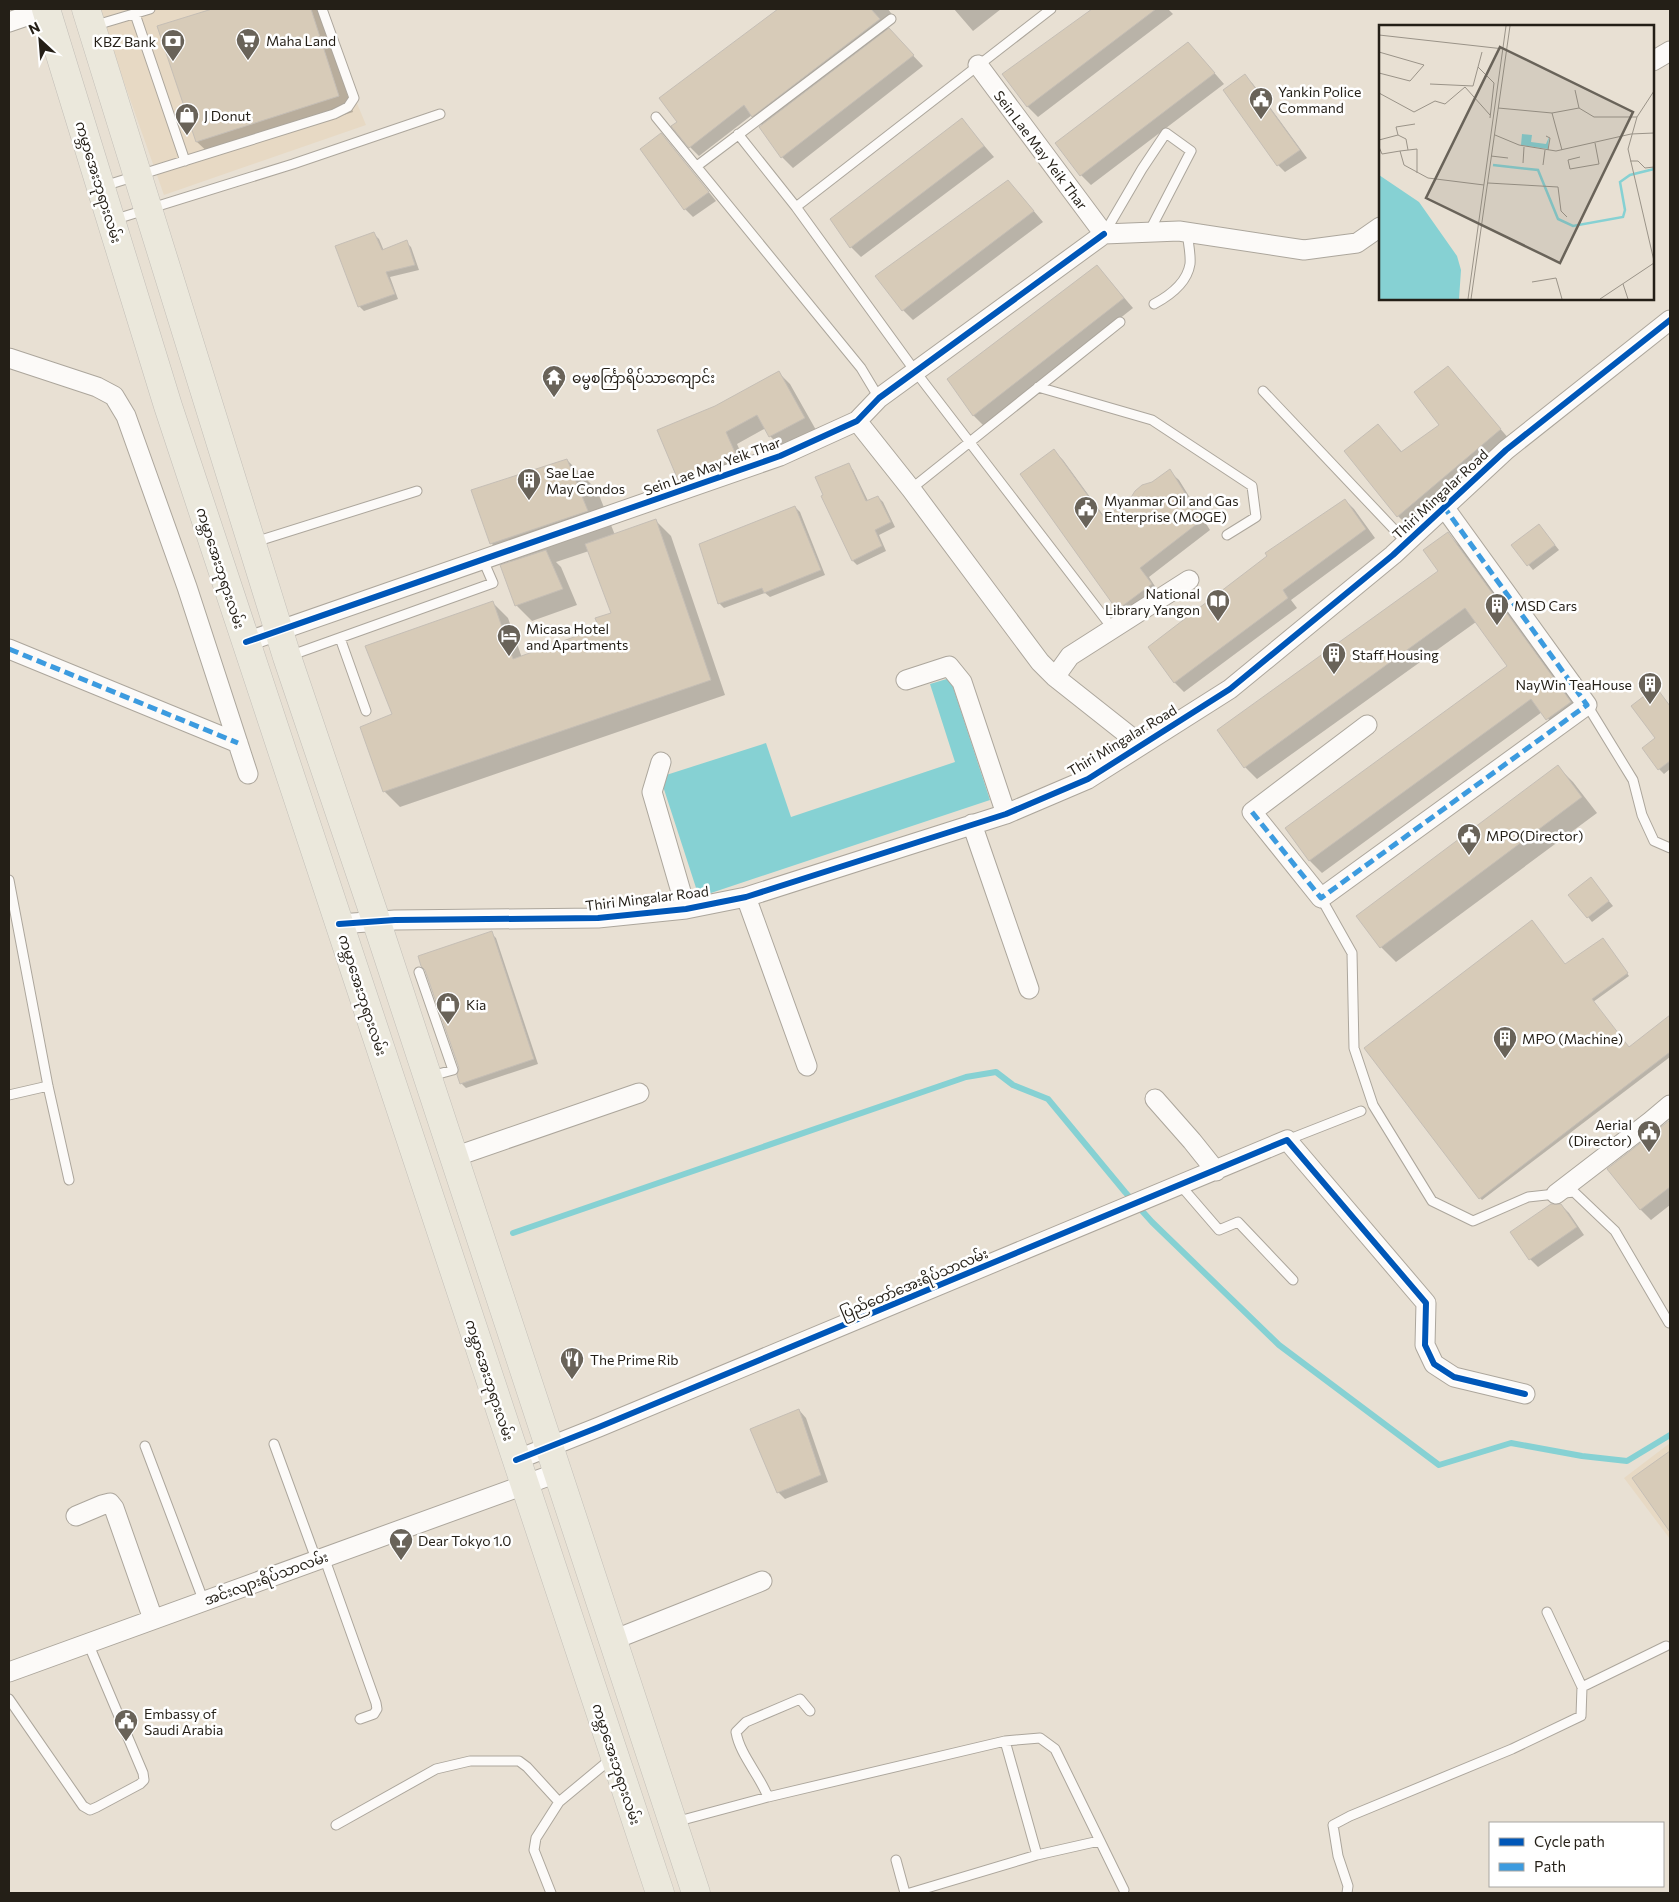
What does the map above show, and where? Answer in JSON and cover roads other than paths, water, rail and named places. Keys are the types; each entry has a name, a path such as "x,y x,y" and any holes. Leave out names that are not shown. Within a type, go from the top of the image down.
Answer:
{"main road":[{"name":"ကမ္ဘာအေးဘုရားလမ်း","path":"46,9 168,406 660,1893"},
{"path":"88,18 287,657 376,920 696,1893"},
{"path":"615,1756 647,1745"}],"street":[{"path":"9,22 46,9"},
{"path":"1654,60 1670,51"},
{"name":"Sein Lae May Yeik Thar","path":"246,642 780,456 858,421 879,398 1104,234 978,65"},
{"path":"1104,234 1186,232 1304,250 1356,243 1379,228"},
{"name":"Thiri Mingalar Road","path":"340,924 376,920 598,918 686,909 746,897 1006,814 1088,778 1230,689 1393,555 1506,450 1670,320"},
{"path":"9,358 97,386 114,396 126,416 187,587 248,774"},
{"path":"858,421 1040,662 1055,677 1141,746"},
{"path":"1367,725 1252,812 1321,898 1587,705 1444,507"},
{"path":"1055,677 1070,656 1189,580"},
{"path":"9,649 238,743"},
{"path":"906,680 949,666 962,682 1006,814"},
{"path":"661,762 652,792 686,909"},
{"path":"972,824 1029,989"},
{"path":"746,897 807,1066"},
{"path":"454,1157 639,1093"},
{"path":"1155,1099 1192,1140 1216,1171"},
{"path":"1556,1194 1670,1105"},
{"path":"1287,1140 1426,1304 1425,1345 1434,1364 1454,1378 1525,1394"},
{"name":"ပြည်တော်အေးရိပ်သာလမ်း","path":"520,1472 549,1447 1181,1186 1287,1140"},
{"path":"520,1472 557,1473"},
{"name":"အင်းလျားရိပ်သာလမ်း","path":"9,1672 320,1558 520,1472"},
{"path":"76,1516 110,1503 114,1508 154,1619"},
{"path":"613,1640 762,1581"}],"lane":[{"path":"88,18 135,14 150,9"},
{"path":"101,187 334,114 348,107 354,98 322,9"},
{"path":"796,207 1051,9"},
{"path":"135,14 185,161"},
{"path":"697,166 891,19"},
{"path":"111,221 293,164 440,114"},
{"path":"656,117 861,368 879,398"},
{"path":"1104,234 1142,169 1166,133 1191,151 1149,232"},
{"path":"738,134 796,207 915,372 1113,629"},
{"path":"1154,304 1170,295 1182,282 1190,264 1186,232"},
{"path":"911,489 1120,322"},
{"path":"1038,387 1152,420 1252,486 1256,517 1227,536"},
{"path":"1263,391 1406,542"},
{"path":"252,544 417,491"},
{"path":"287,657 493,584 483,560"},
{"path":"340,638 366,711"},
{"path":"1587,705 1632,780 1642,815 1654,842 1670,848"},
{"path":"9,880 48,1086 69,1180"},
{"path":"1321,898 1352,953 1354,1048 1373,1106 1432,1201 1473,1221 1528,1197 1574,1192 1615,1231 1668,1323"},
{"path":"419,972 453,1070 427,1076"},
{"path":"9,1096 48,1086"},
{"path":"1287,1140 1361,1112"},
{"path":"1181,1186 1219,1230 1238,1222 1293,1280"},
{"path":"274,1444 378,1709 374,1714 360,1719"},
{"path":"144,1446 204,1602"},
{"path":"1347,1893 1348,1886 1338,1856 1333,1826 1350,1816 1512,1749 1581,1716 1582,1687 1547,1612"},
{"path":"9,1699 82,1806 90,1810 140,1784 144,1780 144,1773 88,1643"},
{"path":"1582,1687 1666,1646"},
{"path":"768,1797 762,1782 738,1743 736,1732 746,1722 800,1699 810,1711"},
{"path":"672,1823 768,1797 1005,1741 1040,1738 1055,1749 1124,1890"},
{"path":"1005,1741 1038,1855"},
{"path":"551,1893 534,1850 536,1838 559,1802 615,1756"},
{"path":"336,1825 436,1769 470,1761 519,1761 527,1767 559,1802"},
{"path":"910,1893 1038,1855 1099,1841"},
{"path":"896,1860 904,1893"}],"water":[{"path":"950,678 990,800 699,897 660,777 766,743 791,817 955,762 930,684"}],"waterway":[{"path":"513,1233 966,1077 996,1072 1013,1085 1048,1099 1152,1222 1279,1345 1439,1465 1511,1443 1582,1456 1627,1461 1670,1435"}],"place":[{"name":"Maha Land","path":"248,61"},
{"name":"KBZ Bank","path":"173,62"},
{"name":"Yankin Police Command","path":"1261,120"},
{"name":"J Donut","path":"187,136"},
{"name":"ဓမ္မစင်္ကြာရိပ်သာကျောင်း","path":"554,398"},
{"name":"Sae Lae May Condos","path":"529,501"},
{"name":"Myanmar Oil and Gas Enterprise (MOGE)","path":"1086,529"},
{"name":"National Library Yangon","path":"1218,622"},
{"name":"MSD Cars","path":"1497,626"},
{"name":"Micasa Hotel and Apartments","path":"509,657"},
{"name":"Staff Housing","path":"1334,675"},
{"name":"NayWin TeaHouse","path":"1650,705"},
{"name":"MPO(Director)","path":"1469,856"},
{"name":"Kia","path":"448,1025"},
{"name":"MPO (Machine)","path":"1505,1059"},
{"name":"Aerial (Director)","path":"1649,1153"},
{"name":"The Prime Rib","path":"572,1380"},
{"name":"Dear Tokyo 1.0","path":"401,1561"},
{"name":"Embassy of Saudi Arabia","path":"126,1742"}]}
